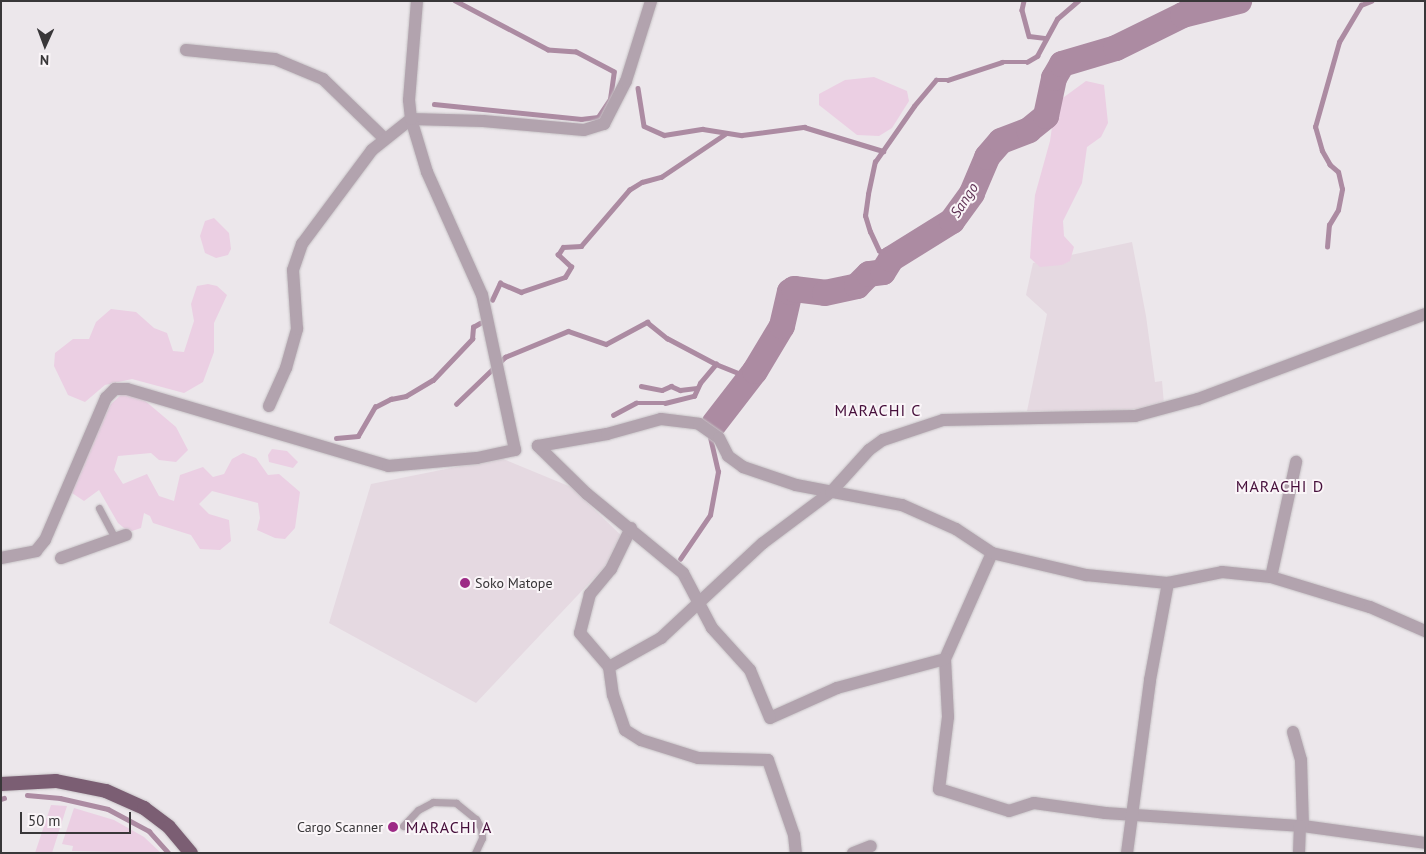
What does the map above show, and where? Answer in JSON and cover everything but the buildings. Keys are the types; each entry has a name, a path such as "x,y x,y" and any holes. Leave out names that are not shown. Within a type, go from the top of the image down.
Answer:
{"highway":[{"path":"1,784 56,781 106,792 144,808 169,827 192,851"}],"street":[{"path":"418,1 409,100 411,119 427,172 482,295 515,450"},
{"path":"269,406 286,368 297,329 293,270 302,244 372,150 411,119 483,121 584,130 604,124 626,81 651,1"},
{"path":"186,50 275,59 323,79 385,139"},
{"path":"609,667 661,638 763,542 830,492 869,450 883,440 911,428 943,420 1135,416 1198,399 1425,314"},
{"path":"1,558 36,551 45,540 106,398 115,390 127,389 388,466 477,458 607,434 661,419 699,424 719,438 728,456 743,466 796,485 902,506 956,529 992,553 1086,575 1168,583 1222,572 1271,577 1370,607 1425,630"},
{"path":"538,446 586,494 683,573 712,628 750,670 770,718 837,688 945,659"},
{"path":"1271,577 1296,462"},
{"path":"630,528 611,569 590,594 580,633 609,667 613,695 625,730 641,740 698,758 768,760 794,835 796,853"},
{"path":"61,558 121,537"},
{"path":"992,553 945,659 948,717 939,790 1009,811 1034,803 1134,814 1302,826 1425,843"},
{"path":"1127,853 1134,814 1150,680 1168,583"},
{"path":"1293,732 1300,760 1302,826 1299,853"},
{"path":"853,853 871,846"}],"lane":[{"path":"99,508 121,537"},
{"path":"403,826 418,810 433,802 456,803 476,819 481,828 482,838 475,853"}],"shaded area":[{"path":"874,77 907,91 909,101 892,128 879,136 857,135 819,105 819,94 845,80"},
{"path":"1086,81 1104,85 1108,123 1101,137 1087,147 1082,183 1063,221 1064,236 1074,247 1070,261 1062,265 1040,267 1030,258 1035,195 1050,141 1054,113 1060,100"},
{"path":"214,218 229,233 231,249 228,255 216,258 205,253 200,236 205,221"},
{"path":"1132,242 1146,316 1155,382 1162,381 1164,404 1103,415 1027,411 1047,314 1026,295 1033,263"},
{"path":"208,284 217,286 227,295 214,323 214,352 203,382 184,393 132,379 105,385 85,402 68,395 54,366 55,353 73,339 89,339 96,322 111,309 136,312 154,328 167,333 173,351 184,352 194,321 191,304 197,286"},
{"path":"122,394 137,394 176,427 188,450 176,462 159,460 151,453 118,456 114,470 123,484 147,474 159,496 174,501 180,475 203,467 213,477 224,474 232,459 243,453 256,458 268,475 279,474 300,492 295,528 285,539 275,538 257,530 260,518 258,503 212,491 199,504 209,514 229,520 231,541 220,550 200,549 191,535 153,523 150,516 144,513 141,528 129,532 118,523 99,490 84,501 72,493 74,479 97,431 111,404"},
{"path":"272,449 287,451 298,462 293,468 269,462 268,455"},
{"name":"Soko Matope","path":"501,458 571,487 628,542 476,703 329,623 371,484"},
{"path":"51,805 67,806 52,853 35,853"},
{"path":"74,808 114,820 144,837 161,853 72,851 73,846 62,844"}],"waterway":[{"path":"434,104 581,119 598,117 610,99 614,72 576,52 548,50 455,1"},
{"path":"1024,1 1022,10 1029,36 1046,38"},
{"path":"891,259 879,251 870,232 865,216 868,194 875,162 914,106 936,80 948,80 1002,62 1027,62 1037,56 1057,19 1078,1"},
{"name":"Sango","path":"714,424 755,371 782,326 790,292 794,289 825,293 857,286 869,274 883,272 891,259 952,221 972,193 987,157 1001,141 1029,130 1046,116 1054,78 1062,64 1116,48 1183,15 1239,1"},
{"path":"1327,247 1329,225 1338,210 1342,189 1338,172 1330,165 1322,151 1315,127 1339,42 1361,5 1371,1"},
{"path":"638,88 644,126 664,135 703,129 742,135 804,127 883,151"},
{"path":"492,300 500,283 521,292 565,277 571,267 558,255 563,247 581,246 629,190 642,182 661,177 725,134"},
{"path":"456,404 505,357 568,331 606,344 647,322 667,338 716,364"},
{"path":"336,438 358,436 375,407 391,399 406,396 433,380 472,339 473,327 480,323"},
{"path":"613,415 636,403 665,403 694,396 700,383 716,364 749,377"},
{"path":"641,386 662,390 671,386 680,390 697,388"},
{"name":"Sango","path":"680,559 710,515 718,472 710,436"},
{"path":"27,795 60,798 108,809 149,831 169,853"}],"place":[{"name":"Soko Matope","path":"465,583"},
{"name":"Cargo Scanner","path":"393,827"}],"district":[{"name":"MARACHI C","path":"878,410"},
{"name":"MARACHI D","path":"1280,486"},
{"name":"MARACHI A","path":"449,827"}]}
